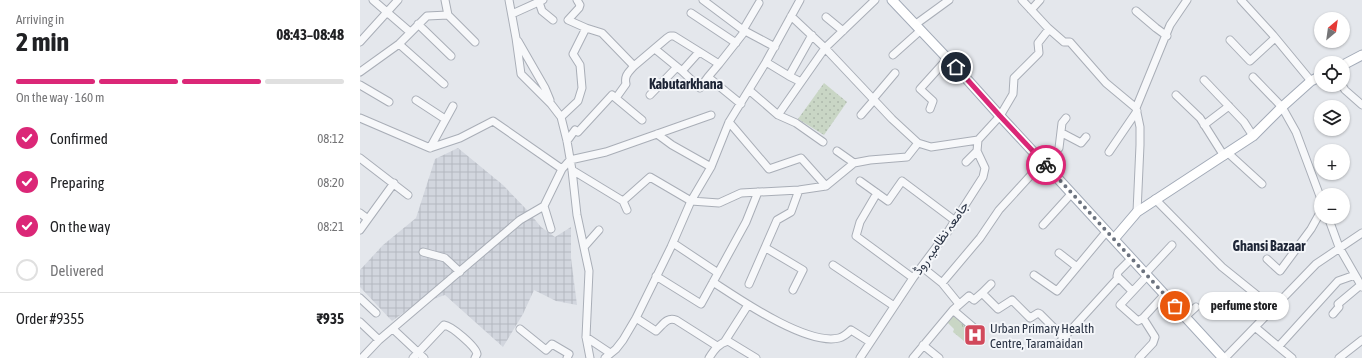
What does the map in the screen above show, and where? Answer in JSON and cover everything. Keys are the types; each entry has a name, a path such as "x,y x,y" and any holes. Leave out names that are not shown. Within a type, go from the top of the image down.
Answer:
{"main road":[{"path":"892,0 948,58 1146,275 1224,358"},
{"path":"1350,61 1362,55"},
{"path":"1114,239 1137,212 1154,199 1253,136 1282,107 1314,80"}],"street":[{"path":"373,0 410,32"},
{"path":"360,42 398,0"},
{"path":"445,0 448,15 475,42"},
{"path":"509,0 521,74 551,104 561,117 567,141 577,215 589,271 586,337 590,358"},
{"path":"703,0 744,30 775,47"},
{"path":"586,337 608,355 623,340 636,318 673,243 691,201 711,167 729,122 775,47 800,0"},
{"path":"778,115 825,48 875,0"},
{"path":"893,55 918,27 949,0"},
{"path":"1022,0 1049,29 1064,42 1070,42 1106,83 1136,109 1140,127 1137,212"},
{"path":"1031,10 1040,0"},
{"path":"1108,152 1136,109 1167,36 1170,25 1187,0"},
{"path":"1241,0 1311,82"},
{"path":"512,14 541,1 542,11 553,20"},
{"path":"579,1 579,8 568,20 602,33 634,66"},
{"path":"655,49 680,69 700,88 736,43 759,3"},
{"path":"1136,11 1167,36"},
{"path":"691,13 736,43"},
{"path":"360,72 398,44 427,16 448,15"},
{"path":"791,16 825,48 892,119 918,143 931,147 978,140 1000,116 1013,94 1014,78 1039,53 1038,43 1049,29"},
{"path":"826,17 842,31"},
{"path":"418,24 451,56"},
{"path":"561,117 578,101 582,88 580,65 573,54 586,28"},
{"path":"789,76 812,35"},
{"path":"616,98 626,84 626,74 670,36 674,36 719,64"},
{"path":"516,38 545,88 551,104"},
{"path":"1230,40 1250,61 1275,38"},
{"path":"398,44 444,84"},
{"path":"650,95 700,52"},
{"path":"930,109 933,101 920,89 948,58"},
{"path":"766,62 801,82"},
{"path":"861,115 895,73"},
{"path":"708,77 740,104"},
{"path":"1253,77 1282,107 1296,132 1317,188"},
{"path":"1204,80 1244,122 1253,136"},
{"path":"360,85 389,102"},
{"path":"749,90 778,115 796,123 823,142"},
{"path":"1347,92 1362,106"},
{"path":"567,141 575,130 578,132 612,95 642,120"},
{"path":"1176,95 1200,118 1226,154 1262,184"},
{"path":"416,100 445,119"},
{"path":"430,148 453,106"},
{"path":"1204,125 1229,106"},
{"path":"362,358 380,340 520,220 544,206 562,169 570,160 606,152 711,115"},
{"path":"360,118 430,148 460,138 493,121 562,169"},
{"path":"942,283 980,238 998,210 1041,164 1042,161 1059,148 1062,134 1062,123 1066,118"},
{"path":"729,122 768,169 801,158 826,186"},
{"path":"657,134 672,145 711,167"},
{"path":"1062,134 1081,143 1086,137"},
{"name":"جامعہ نظامیہ روڈ","path":"860,358 912,278 935,249 984,174 985,168 977,152 978,140"},
{"path":"623,202 650,177 691,201 719,203 741,193 799,190 826,186 854,163 907,157 918,143"},
{"path":"837,152 854,163"},
{"path":"966,162 977,152"},
{"path":"360,158 408,194"},
{"path":"572,170 623,202 627,210"},
{"path":"860,181 888,201 902,181 954,220"},
{"path":"360,230 394,184"},
{"path":"749,284 777,220 791,212 799,190"},
{"path":"656,276 701,304 746,222 758,192"},
{"path":"877,193 860,222 856,236 912,278"},
{"path":"1043,225 1072,193"},
{"path":"1154,199 1222,267 1273,308"},
{"path":"544,206 551,229"},
{"path":"360,213 368,219"},
{"path":"1267,259 1280,270 1314,223"},
{"path":"1330,224 1339,248 1361,285 1338,304 1339,307 1333,314"},
{"path":"584,247 599,230"},
{"path":"1034,275 1058,291 1107,231"},
{"path":"1224,358 1316,264 1362,233"},
{"path":"673,243 718,273"},
{"path":"1165,294 1143,318 1138,321 1120,305 1172,245"},
{"path":"766,248 803,270 793,290"},
{"path":"424,252 445,258 460,272"},
{"path":"1059,253 1077,267"},
{"path":"982,293 996,308 1000,309 1012,300 1030,318 1038,313 1044,316 1062,340 1118,278 1118,272 1132,259"},
{"path":"833,265 894,306"},
{"path":"922,267 942,283 959,304"},
{"path":"1279,346 1338,281 1355,275"},
{"path":"1118,278 1132,291"},
{"path":"713,282 748,305 812,337 834,339 841,338 851,330 870,342"},
{"path":"913,358 959,304 969,296 974,300 991,284"},
{"path":"360,298 376,313"},
{"path":"709,358 717,346 724,341 748,305"},
{"path":"1185,317 1196,307"},
{"path":"953,310 980,333"},
{"path":"636,318 656,332 667,320 676,320 717,346"},
{"path":"1139,358 1153,343 1155,337 1143,318"},
{"path":"360,322 380,340"},
{"path":"413,358 444,325 452,328 475,348 477,351 475,358"},
{"path":"1255,327 1292,358"},
{"path":"393,329 424,358"},
{"path":"520,329 546,350 552,344 569,354 566,358"},
{"path":"1339,358 1362,340"},
{"path":"724,341 731,342 756,358"},
{"path":"923,345 939,358"}],"shaded area":[{"path":"458,148 503,185 541,227 555,237 571,227 571,258 577,305 556,301 534,290 523,314 503,347 445,295 413,306 392,321 360,287 360,270 383,245 416,218 435,159"}],"green space":[{"path":"824,83 847,102 824,135 798,119"},
{"path":"953,314 979,337 972,346 953,332 954,329 947,322"}],"way so far":[{"path":"1046,165 1175,306"}],"place":[{"name":"perfume store","path":"1175,306"},
{"name":"Urban Primary Health Centre, Taramaidan","path":"975,335"}],"district":[{"name":"Kabutarkhana","path":"686,84"},
{"name":"Ghansi Bazaar","path":"1269,246"}],"route":[{"path":"956,67 1046,165"}]}
